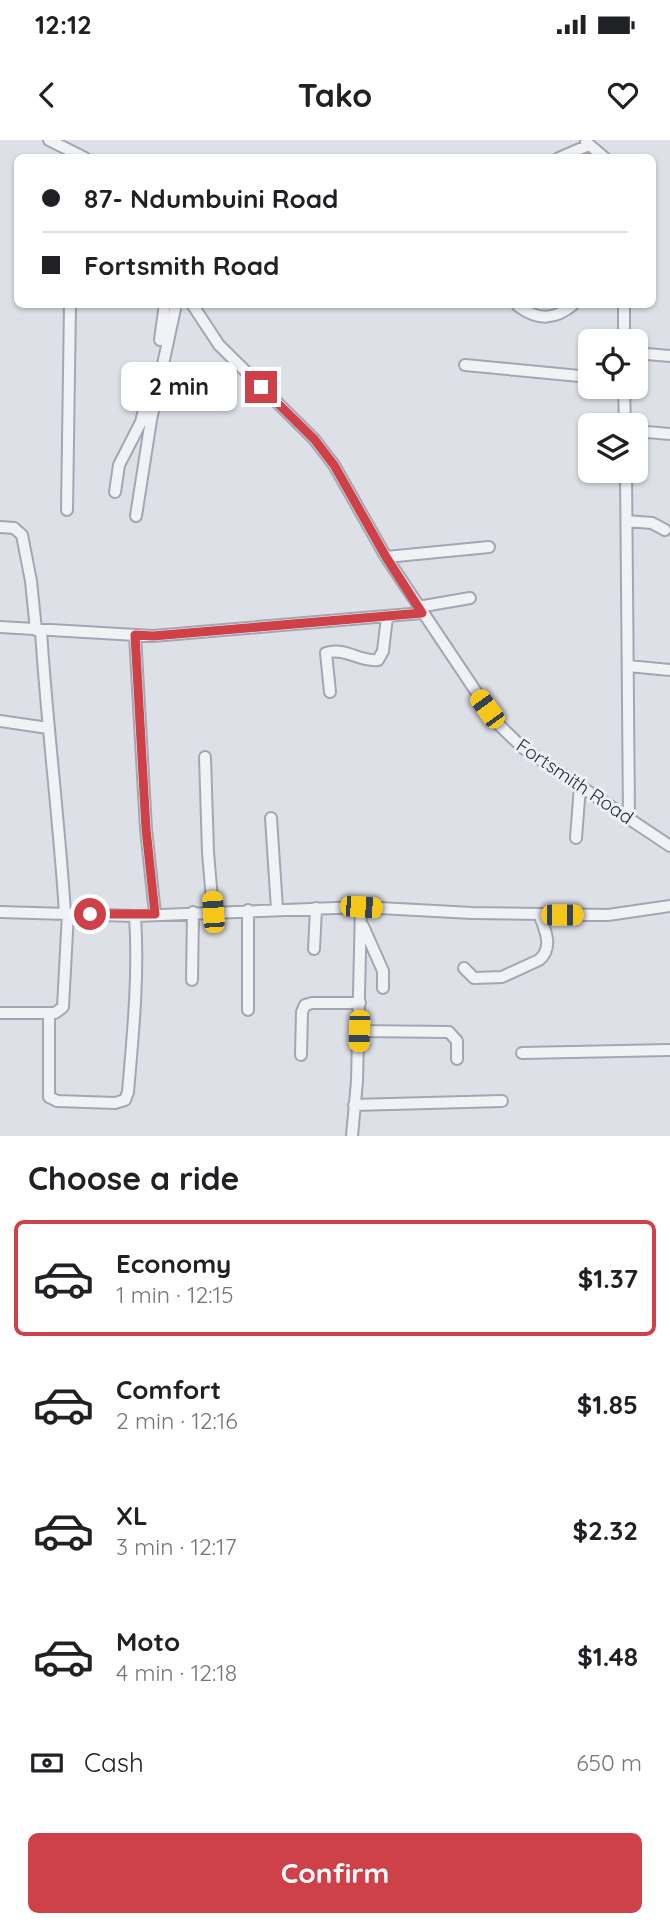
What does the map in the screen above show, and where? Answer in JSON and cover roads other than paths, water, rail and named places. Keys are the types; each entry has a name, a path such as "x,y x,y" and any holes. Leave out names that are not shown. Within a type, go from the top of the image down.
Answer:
{"street":[{"path":"52,140 78,154"},
{"path":"566,154 586,143 600,154"},
{"path":"67,510 70,308"},
{"path":"115,492 119,465 145,412 164,308"},
{"path":"136,516 151,420 175,308"},
{"name":"Fortsmith Road","path":"195,308 219,345 314,439 334,465 386,557 497,723 523,748 670,846"},
{"path":"521,308 529,314 544,316 559,315 569,308"},
{"path":"624,308 624,329"},
{"path":"648,354 670,356"},
{"path":"465,365 578,376"},
{"path":"648,432 670,434"},
{"path":"626,483 629,818"},
{"path":"627,521 652,523 664,530"},
{"path":"0,527 14,528 22,535 31,581 60,828 66,913 63,1007 58,1012 49,1013 0,1013"},
{"path":"386,557 489,547"},
{"path":"0,628 135,635 387,617 470,598"},
{"path":"330,692 326,653 343,651 359,658 379,660 383,651 387,617"},
{"path":"135,635 146,829 155,914"},
{"path":"628,666 670,670"},
{"path":"0,721 48,728"},
{"path":"205,757 213,912"},
{"path":"576,838 580,786"},
{"path":"271,818 277,909"},
{"path":"0,912 135,915 361,907 472,914 608,915 670,906"},
{"path":"352,1136 359,1031 361,907"},
{"path":"314,949 316,908"},
{"path":"248,910 248,1010"},
{"path":"192,980 193,912"},
{"path":"464,968 474,978 495,979 544,957 548,944 539,914"},
{"path":"49,1013 49,1097 57,1101 115,1103 125,1100 133,1032 137,946 135,915"},
{"path":"361,924 383,971 383,988"},
{"path":"301,1055 303,1007 312,1003 360,1003"},
{"path":"359,1031 449,1032 457,1041 457,1059"},
{"path":"522,1053 670,1050"},
{"path":"354,1105 502,1101"}]}
